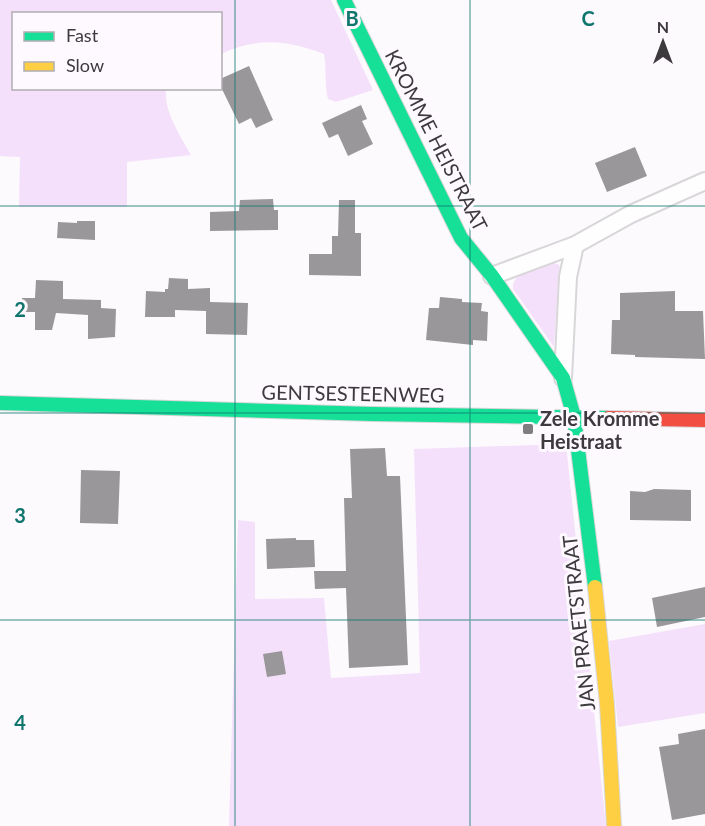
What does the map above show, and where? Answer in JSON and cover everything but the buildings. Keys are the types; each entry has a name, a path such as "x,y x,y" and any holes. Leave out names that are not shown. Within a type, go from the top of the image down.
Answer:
{"street":[{"name":"KROMME HEISTRAAT","path":"344,0 461,238 492,276 563,378 574,417"},
{"path":"492,276 574,244 631,214 705,181"},
{"path":"563,378 568,277 574,244"},
{"name":"GENTSESTEENWEG","path":"0,402 372,414 705,420"},
{"name":"JAN PRAETSTRAAT","path":"574,417 596,586 607,704 614,826"}],"shaded area":[{"path":"0,0 331,0 373,90 336,102 328,99 324,54 297,46 272,42 260,43 222,54 222,12 12,12 12,90 166,90 170,115 191,155 127,162 127,207 19,207 20,157 0,156"},
{"path":"553,262 559,265 561,271 558,282 554,347 513,289 514,283 521,274"},
{"path":"566,444 606,826 229,826 238,520 255,522 255,599 324,598 331,678 420,673 414,449"},
{"path":"705,624 705,713 618,727 609,641"}],"traffic: fast":[{"path":"344,0 461,238 492,276 563,378 574,417 595,587"},
{"path":"0,403 372,414 608,418"}],"traffic: slow":[{"path":"595,587 607,704 614,826"}],"traffic: jam":[{"path":"608,418 705,420"}],"place":[{"name":"Zele Kromme Heistraat","path":"528,429"}]}
